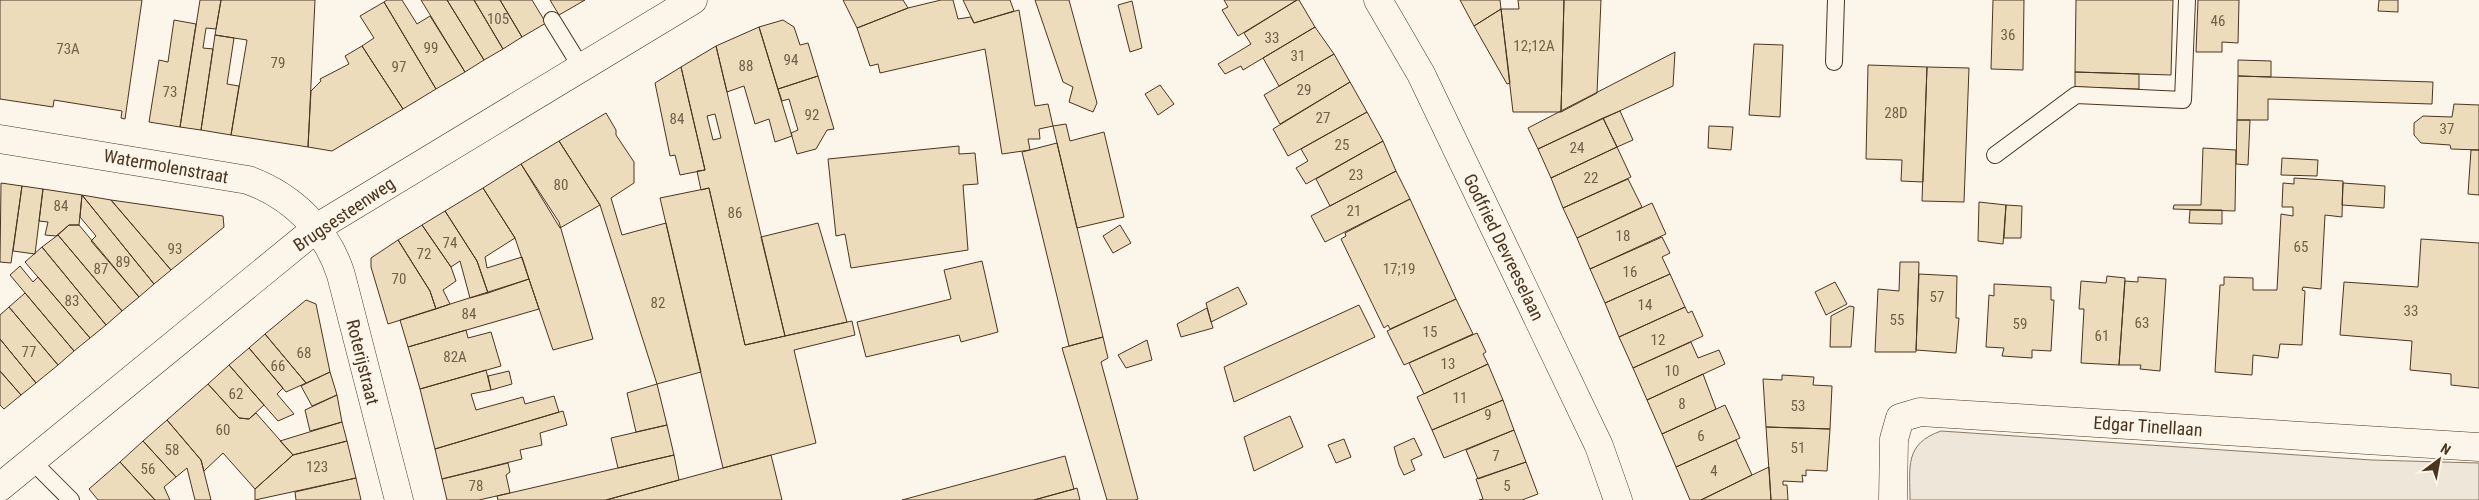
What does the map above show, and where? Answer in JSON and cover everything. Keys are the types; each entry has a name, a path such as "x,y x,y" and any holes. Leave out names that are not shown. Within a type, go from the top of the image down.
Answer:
{"street":[{"name":"Brugsesteenweg","path":"0,487 318,227 693,0"},
{"name":"Godfried Devreeselaan","path":"1378,0 1421,74 1438,109 1599,446 1618,500"},
{"name":"Watermolenstraat","path":"0,139 248,180 270,188 318,227"},
{"name":"Roterijstraat","path":"318,227 334,253 341,275 399,500"},
{"name":"Edgar Tinellaan","path":"1894,500 1894,439 1900,418 1920,412 2479,447"}],"lane":[{"path":"1834,62 1836,0"},
{"path":"1995,155 2076,95 2183,100 2187,0"},
{"path":"552,20 581,67"},
{"path":"32,461 71,500"}],"shaded area":[{"path":"1941,431 2372,460 2479,463 2479,500 1910,500 1910,467 1915,450 1929,436"}],"building":[{"path":"0,0 142,0 125,119 121,118 122,111 54,100 53,107 0,99"},
{"path":"200,0 221,0 216,29 206,28 203,48 213,49 201,130 180,127"},
{"path":"221,0 315,0 308,147 231,135 247,40 215,35"},
{"path":"387,0 402,0 417,24 430,16 465,72 436,89 384,2"},
{"path":"421,0 447,0 484,60 465,72"},
{"path":"447,0 474,0 503,49 484,60"},
{"path":"474,0 500,0 522,37 503,49"},
{"path":"500,0 532,0 546,23 522,37"},
{"path":"550,0 585,0 559,15"},
{"path":"843,0 903,0 908,8 857,28"},
{"path":"941,0 953,0 958,19 971,17 974,23 1019,10 1035,106 1048,104 1053,126 1039,129 1040,139 1028,139 1030,150 1002,154 985,49 880,73 878,64 870,66 857,28 908,8"},
{"path":"963,0 1010,0 1014,11 974,23"},
{"path":"1035,0 1069,0 1097,103 1093,112 1069,102 1073,87 1063,82"},
{"path":"1224,0 1297,0 1238,36 1222,10 1228,7"},
{"path":"1299,0 1315,27 1243,70 1241,66 1225,74 1218,64 1251,44 1244,33"},
{"path":"1460,0 1500,0 1501,9 1474,26"},
{"path":"1518,0 1564,0 1561,112 1513,112 1501,9 1519,9"},
{"path":"1564,0 1601,0 1597,93 1561,112"},
{"path":"1993,0 2024,0 2023,70 1991,69"},
{"path":"2076,0 2173,0 2171,75 2075,72"},
{"path":"2198,0 2239,0 2238,43 2222,42 2222,52 2196,52"},
{"path":"2379,0 2398,0 2398,12 2378,11"},
{"path":"1132,1 1142,48 1130,52 1118,5"},
{"path":"384,2 436,89 403,109 362,46 374,38 360,16"},
{"path":"1501,9 1510,83 1507,84 1474,26"},
{"path":"174,20 196,24 180,127 149,122 159,60 168,62"},
{"path":"783,20 794,27 800,45 808,43 818,76 778,89 759,27"},
{"path":"759,27 792,136 775,142 769,119 755,124 744,86 727,92 716,46"},
{"path":"1315,27 1334,54 1279,86 1263,58"},
{"path":"215,35 234,38 227,84 239,86 231,135 201,130"},
{"path":"1754,44 1783,45 1780,117 1749,115"},
{"path":"362,46 403,109 332,151 308,147 311,91 321,81 320,79 349,64 345,56"},
{"path":"716,46 785,336 745,345 709,188 701,190 697,171 705,170 681,67","holes":["715,114 721,138 713,140 707,116"]},
{"path":"1675,52 1673,86 1538,149 1528,128"},
{"path":"1334,54 1350,82 1280,124 1264,95"},
{"path":"2238,60 2271,61 2271,77 2238,76"},
{"path":"1868,65 1927,67 1923,182 1901,181 1902,160 1866,159"},
{"path":"681,67 705,170 680,175 675,155 670,156 655,83"},
{"path":"1927,67 1969,68 1964,202 1922,201"},
{"path":"2075,72 2139,74 2139,89 2075,87"},
{"path":"818,76 834,129 827,130 816,149 797,154 791,133 798,130 789,99 782,101 778,89"},
{"path":"2238,76 2433,82 2432,104 2268,99 2268,120 2237,120"},
{"path":"1350,82 1367,112 1288,156 1273,129"},
{"path":"1160,85 1174,104 1158,115 1145,94"},
{"path":"2454,104 2479,105 2479,150 2451,149 2450,145 2421,143 2414,135 2414,123 2423,116 2452,117"},
{"path":"1620,111 1633,140 1617,147 1603,118"},
{"path":"1367,112 1383,141 1306,184 1296,168 1308,161 1301,149"},
{"path":"606,113 616,130 616,135 634,162 634,183 611,198 622,235 666,223 701,372 657,384 600,205 559,141"},
{"path":"1603,118 1617,147 1551,178 1538,149"},
{"path":"2237,120 2250,120 2248,165 2236,164"},
{"path":"1066,124 1070,141 1104,132 1124,217 1077,228 1053,126"},
{"path":"1709,126 1733,127 1731,150 1708,148"},
{"path":"559,141 600,205 560,228 521,164"},
{"path":"1383,141 1396,171 1330,206 1316,179"},
{"path":"1057,143 1103,337 1069,346 1022,152"},
{"path":"959,146 959,154 975,153 978,184 963,185 968,250 851,268 845,234 836,236 828,159"},
{"path":"1617,147 1631,177 1563,208 1551,178"},
{"path":"2203,148 2236,150 2235,211 2173,209 2174,205 2201,205"},
{"path":"2471,150 2479,150 2479,195 2468,194"},
{"path":"2282,158 2318,160 2317,176 2281,175"},
{"path":"521,164 559,222 593,339 553,350 515,238 483,188"},
{"path":"1396,171 1410,199 1325,242 1311,216"},
{"path":"2294,178 2343,181 2342,217 2325,215 2321,289 2303,287 2302,290 2305,291 2302,345 2280,344 2278,358 2253,355 2252,375 2215,372 2220,285 2224,285 2224,277 2253,278 2253,290 2277,290 2281,214 2293,216 2293,207 2282,207 2283,183 2294,184"},
{"path":"1628,179 1642,207 1577,238 1563,208"},
{"path":"1,183 22,186 11,263 0,262"},
{"path":"2343,183 2385,186 2384,208 2342,205"},
{"path":"22,186 43,189 35,254 13,251"},
{"path":"483,188 515,238 485,257 487,268 522,257 529,279 488,293 477,261 445,211"},
{"path":"709,188 745,345 852,321 855,335 794,350 816,443 723,468 660,198"},
{"path":"43,189 82,195 79,225 69,225 56,236 45,235 48,222 39,221"},
{"path":"82,195 111,200 171,270 154,284"},
{"path":"82,195 154,284 139,297 91,241 96,236 80,217"},
{"path":"1410,199 1456,299 1390,329 1388,325 1384,328 1341,239 1346,236 1345,233"},
{"path":"111,200 223,216 224,227 171,270"},
{"path":"1979,202 2006,205 2003,244 1978,241"},
{"path":"1652,203 1666,234 1590,269 1577,238"},
{"path":"2006,205 2022,206 2021,238 2004,238"},
{"path":"2190,210 2222,210 2222,224 2189,223"},
{"path":"445,211 477,261 488,293 470,298 460,261 451,267 422,225"},
{"path":"818,223 847,322 785,336 761,237"},
{"path":"69,225 79,225 139,297 122,311 58,235"},
{"path":"422,225 451,267 456,281 443,290 450,304 436,309 430,291 398,240"},
{"path":"1120,225 1131,243 1113,253 1103,236"},
{"path":"58,235 122,311 106,325 42,247"},
{"path":"1662,237 1670,253 1662,257 1670,274 1605,303 1590,269"},
{"path":"2421,239 2479,243 2479,388 2451,385 2451,374 2410,370 2412,341 2340,335 2344,282 2418,287"},
{"path":"398,240 430,291 436,309 388,324 371,267 371,258"},
{"path":"42,247 106,325 90,338 25,262"},
{"path":"982,261 998,332 961,342 959,335 866,357 857,322 951,299 944,270"},
{"path":"1900,262 1919,262 1916,352 1875,352 1878,289 1899,291"},
{"path":"20,266 33,282 38,277 90,338 74,351 10,275"},
{"path":"1670,274 1685,307 1619,337 1605,303"},
{"path":"1919,274 1957,276 1956,318 1959,318 1956,353 1916,350"},
{"path":"2107,276 2125,278 2119,365 2081,363 2084,309 2079,309 2081,281 2106,283"},
{"path":"2138,277 2166,279 2160,371 2140,369 2141,365 2119,365 2125,281 2138,282"},
{"path":"529,279 539,309 408,347 400,320"},
{"path":"1835,282 1847,304 1826,315 1815,292"},
{"path":"1994,284 2051,287 2051,300 2054,300 2051,351 2032,350 2032,358 2002,356 2004,348 1986,347 1989,295 1994,296"},
{"path":"1238,287 1247,304 1211,322 1206,303"},
{"path":"25,293 74,351 58,365 9,307"},
{"path":"1456,299 1473,334 1404,365 1387,331"},
{"path":"306,300 316,304 330,372 306,383 265,334"},
{"path":"1359,305 1375,337 1234,402 1224,367"},
{"path":"1850,306 1854,307 1851,347 1830,347 1831,316"},
{"path":"9,307 58,365 36,383 0,339 0,315"},
{"path":"1685,307 1688,313 1692,311 1703,336 1633,368 1619,337"},
{"path":"1207,308 1213,328 1181,337 1177,324"},
{"path":"466,330 468,338 491,332 501,366 420,389 408,347"},
{"path":"1477,333 1486,352 1483,354 1488,364 1424,394 1409,363"},
{"path":"265,334 306,383 286,392 249,348"},
{"path":"1103,337 1108,358 1101,362 1138,499 1135,500 1107,500 1062,348"},
{"path":"0,339 36,383 21,395 0,371"},
{"path":"1147,340 1152,360 1126,368 1118,355"},
{"path":"1691,342 1698,358 1719,350 1725,364 1647,400 1633,368"},
{"path":"249,348 283,388 277,394 294,414 278,421 229,365"},
{"path":"1488,364 1503,400 1432,430 1417,397"},
{"path":"229,365 264,405 249,419 239,418 208,384"},
{"path":"486,370 491,390 471,394 476,410 523,397 525,404 554,396 559,412 435,449 420,389"},
{"path":"0,371 21,395 4,409 0,405"},
{"path":"509,371 512,384 491,390 488,376"},
{"path":"330,372 337,395 312,406 301,386"},
{"path":"1703,374 1716,409 1662,434 1647,400"},
{"path":"1782,375 1814,377 1813,385 1832,386 1830,429 1766,427 1763,379 1782,380"},
{"path":"208,384 239,418 249,419 256,413 293,455 255,489 223,453 204,471 201,460 167,420"},
{"path":"657,384 667,425 636,432 627,393"},
{"path":"337,395 342,422 310,431 305,410"},
{"path":"1503,400 1514,430 1444,458 1432,430"},
{"path":"1725,405 1740,438 1676,467 1662,434"},
{"path":"563,411 567,425 540,433 542,445 520,450 522,459 442,479 435,449"},
{"path":"1290,416 1303,447 1254,471 1244,437"},
{"path":"167,420 201,460 211,500 195,500 187,468 176,477 143,441"},
{"path":"342,422 347,441 293,455 280,441"},
{"path":"667,425 674,455 618,468 611,438"},
{"path":"1766,427 1830,429 1827,471 1806,470 1806,476 1802,475 1803,482 1783,481 1783,485 1787,485 1788,500 1771,500"},
{"path":"1514,430 1526,462 1478,479 1466,450"},
{"path":"1414,438 1422,455 1411,460 1415,470 1404,475 1394,447"},
{"path":"1344,439 1351,457 1336,463 1328,445"},
{"path":"1736,440 1752,475 1701,500 1690,500 1676,467"},
{"path":"143,441 176,477 164,487 170,500 155,500 120,462"},
{"path":"347,441 356,478 255,500 255,489 293,455"},
{"path":"674,455 679,480 606,500 498,500 497,496"},
{"path":"771,455 782,500 606,500 679,480"},
{"path":"1065,456 1074,489 1034,500 902,500"},
{"path":"120,462 155,500 98,500 89,489"},
{"path":"1526,462 1538,494 1522,500 1479,500 1483,499 1476,479"},
{"path":"508,463 510,472 506,475 510,493 479,500 447,500 442,479"},
{"path":"1769,467 1771,500 1701,500 1752,475"},
{"path":"356,478 361,500 296,500 295,492"},
{"path":"1077,488 1080,500 1034,500 1074,489"}]}
